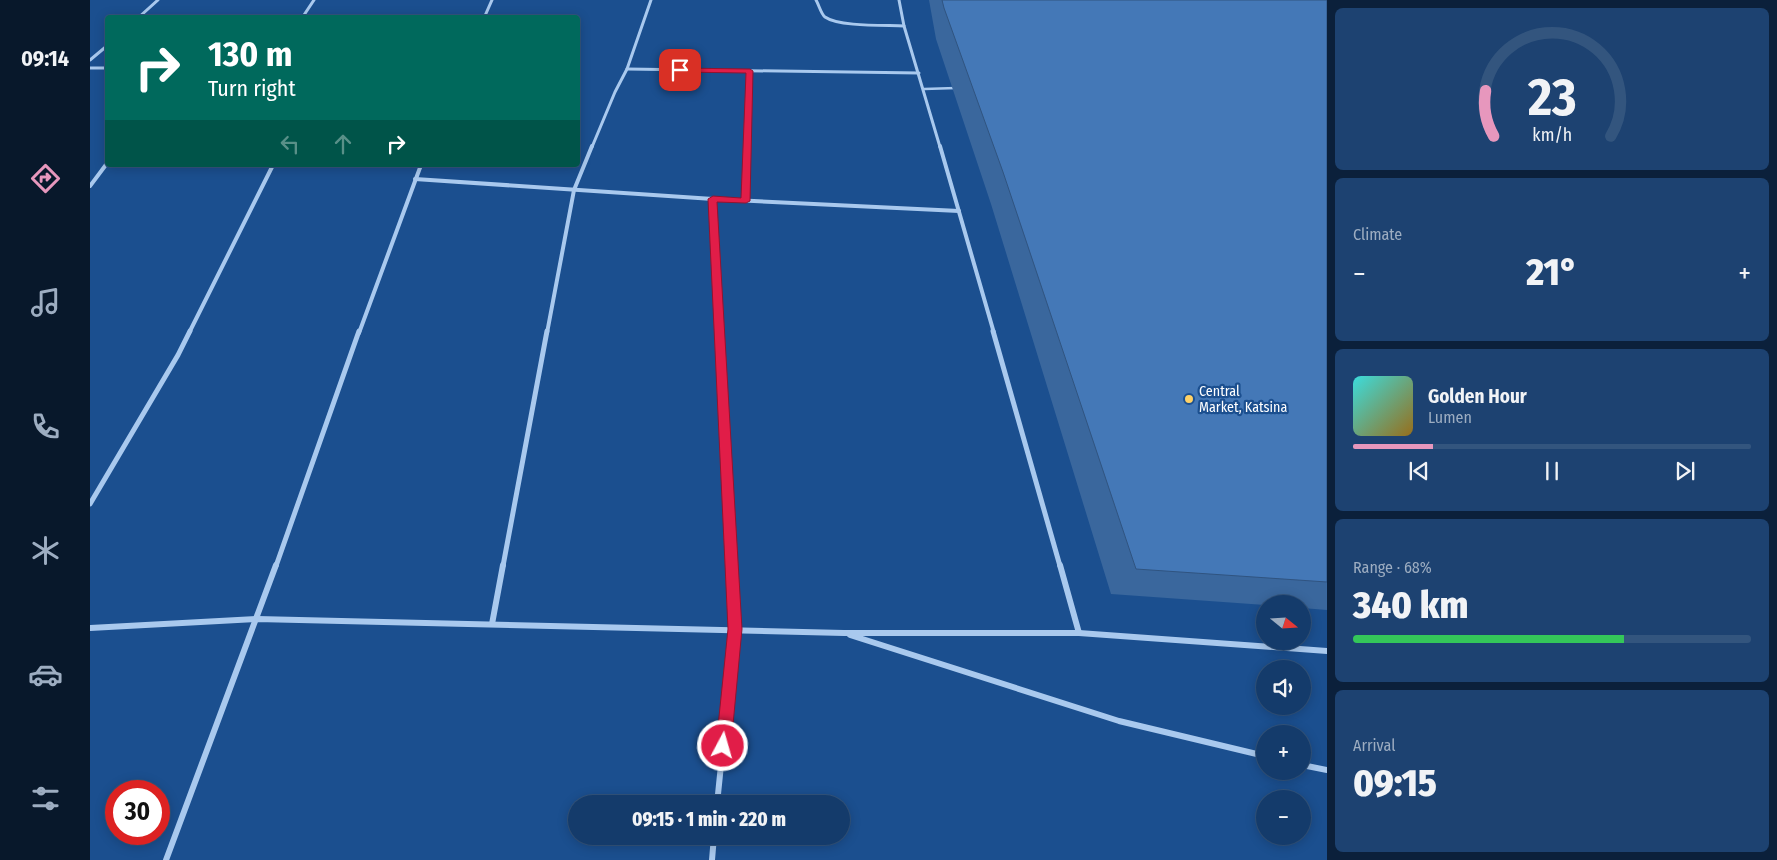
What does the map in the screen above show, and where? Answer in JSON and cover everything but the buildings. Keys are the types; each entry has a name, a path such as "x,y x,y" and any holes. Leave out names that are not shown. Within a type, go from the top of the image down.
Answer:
{"street":[{"path":"141,15 158,0"},
{"path":"304,15 314,0"},
{"path":"485,15 492,0"},
{"path":"492,624 574,190 615,92 627,69 651,0"},
{"path":"816,0 823,15 828,19 838,22 904,26"},
{"path":"899,0 904,26 924,89 1079,633"},
{"path":"90,60 105,48"},
{"path":"90,68 105,68"},
{"path":"627,69 919,73"},
{"path":"746,201 750,71"},
{"path":"90,186 105,166"},
{"path":"90,504 178,355 272,167"},
{"path":"166,860 257,619 420,167"},
{"path":"415,179 713,199 959,212"},
{"path":"713,199 735,629 718,795"},
{"path":"90,628 257,619 844,633 1079,633 1327,651"},
{"path":"844,633 1118,721 1256,754"},
{"path":"1311,766 1327,770"},
{"path":"712,860 713,845"}],"lane":[{"path":"924,89 961,88"}],"place":[{"name":"Central Market, Katsina","path":"1189,399"}],"route":[{"path":"680,70 750,71 746,201 713,199 735,629 723,746"}]}
